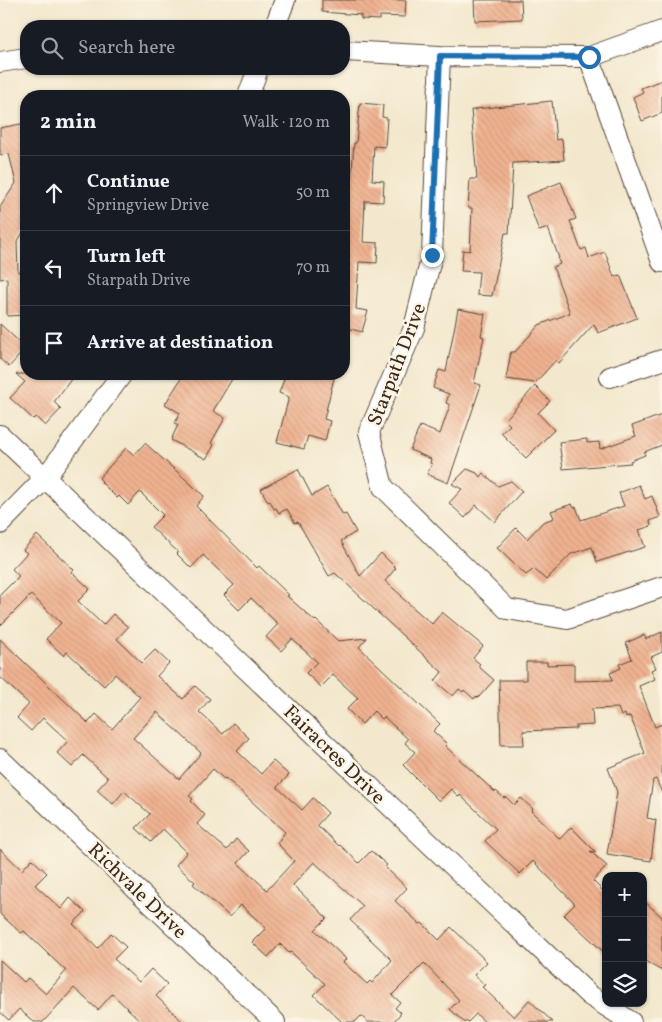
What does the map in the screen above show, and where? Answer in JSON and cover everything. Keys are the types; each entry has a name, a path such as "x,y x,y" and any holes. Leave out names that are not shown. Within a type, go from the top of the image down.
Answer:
{"street":[{"path":"277,20 285,0"},
{"path":"350,52 440,56 589,57 662,31"},
{"name":"Starpath Drive","path":"440,56 432,255 414,328 369,432 383,487 507,609 567,619 662,587"},
{"path":"589,57 662,262"},
{"path":"0,62 20,59"},
{"path":"250,90 256,75"},
{"path":"610,377 662,360"},
{"path":"0,524 45,478 118,380"},
{"name":"Fairacres Drive","path":"0,435 589,995 632,1022"},
{"name":"Richvale Drive","path":"0,759 275,1022"}],"building":[{"path":"322,0 406,0 405,17 380,16 379,20 361,19 361,15 322,12"},
{"path":"474,0 521,0 522,19 475,21"},
{"path":"662,80 662,113 642,121 633,97 643,92 641,88"},
{"path":"552,101 556,140 562,139 564,160 513,163 509,233 505,233 492,296 477,295 479,272 461,271 463,250 470,251 472,208 468,208 470,179 477,179 471,110"},
{"path":"360,103 383,105 382,117 387,118 385,147 374,146 372,180 384,181 383,202 365,201 363,242 378,243 377,263 359,262 356,309 368,311 362,332 350,329 350,184 354,143 356,143"},
{"path":"20,124 20,237 17,242 18,272 20,272 20,315 7,316 7,278 0,279 0,207 16,183 9,154 0,155 0,128"},
{"path":"561,182 576,219 570,221 581,250 586,248 589,258 605,252 614,277 620,275 637,318 598,333 594,324 559,363 556,360 535,383 506,379 511,352 515,352 539,325 570,313 553,267 560,264 548,228 539,231 526,196"},
{"path":"458,309 485,314 481,336 484,337 474,383 481,385 448,483 427,474 432,464 430,463 431,459 410,450 420,426 440,434 450,405 446,403 449,394 433,388 439,370 446,372"},
{"path":"0,324 20,342 20,355 9,367 0,359"},
{"path":"23,380 70,380 54,402 61,409 45,426 36,417 33,419 10,398 25,382"},
{"path":"180,380 231,380 213,411 225,418 211,443 214,445 206,459 171,440 178,425 175,423 180,413 165,404"},
{"path":"284,380 334,380 324,419 330,421 325,441 308,436 304,449 277,442 289,397 279,393"},
{"path":"535,386 550,401 538,413 554,430 526,458 501,433 510,425 505,420"},
{"path":"662,415 662,445 644,452 645,455 630,461 631,463 563,469 559,442 587,439 587,443 599,442 600,449 636,436 632,426"},
{"path":"145,443 204,496 196,506 257,568 259,566 289,595 287,596 338,641 367,638 359,647 440,724 433,731 447,744 445,746 495,792 504,798 506,797 514,805 521,798 533,809 531,811 560,839 571,827 596,852 590,851 607,866 593,881 602,890 602,950 564,915 575,904 533,861 520,874 485,841 496,829 460,795 459,797 451,789 439,801 403,765 415,752 405,743 408,739 384,717 382,719 374,711 362,724 347,709 358,698 333,675 321,687 306,673 317,662 292,639 281,651 266,637 278,624 251,598 239,610 224,595 234,585 203,555 191,568 176,553 178,552 151,527 163,515 140,492 128,505 119,496 117,498 101,482 99,478 126,448 134,455"},
{"path":"298,469 312,496 327,487 343,515 346,514 356,532 341,541 360,576 381,553 396,568 385,581 401,597 432,624 442,612 483,646 473,658 480,664 478,666 494,680 478,698 476,696 474,699 464,690 463,692 459,689 453,696 435,681 442,672 335,573 329,576 298,522 295,523 287,509 279,513 276,508 274,509 270,501 268,502 261,489"},
{"path":"467,469 477,473 480,477 483,473 498,486 511,481 522,491 495,522 476,505 465,518 449,503 462,489 452,484"},
{"path":"639,485 645,499 652,496 660,517 650,521 651,526 639,530 645,547 597,562 592,547 571,554 546,580 534,569 526,575 497,548 516,528 527,539 543,522 554,518 551,511 572,504 574,508 576,507 581,520 624,506 619,493"},
{"path":"37,535 74,570 72,572 90,589 78,601 103,625 113,614 128,627 117,639 142,663 155,650 169,663 157,676 183,699 195,686 210,699 199,712 223,734 233,723 249,738 237,751 261,774 273,761 289,775 277,787 302,810 313,798 328,813 317,825 339,846 359,863 371,851 387,865 385,867 407,888 395,901 439,940 451,927 487,962 474,975 485,985 482,987 514,1017 529,1000 553,1022 485,1022 476,1014 468,1022 464,1022 450,1009 459,1000 424,963 392,995 400,1002 395,1008 401,1013 393,1022 368,1022 361,1016 355,1022 342,1022 314,995 325,984 291,952 289,953 280,944 268,957 252,942 266,928 241,905 230,917 193,884 195,882 176,865 187,852 163,829 151,842 136,828 150,814 124,791 113,804 97,790 108,778 83,755 72,767 57,753 68,741 43,718 31,731 17,718 29,704 0,677 0,639 88,723 96,714 112,729 140,697 115,674 104,686 67,652 64,656 46,639 61,623 31,595 0,626 0,595 19,576 12,569 27,553 23,550","holes":["157,712 201,753 179,779 133,738","213,769 235,786 285,832 277,843 294,861 267,890 238,863 249,851 236,839 227,850 197,824 205,815 191,801 193,799 189,796","314,862 363,906 350,920 392,960 372,983 370,981 367,984 343,962 346,959 315,930 327,918 293,885"]},
{"path":"662,632 662,652 651,657 656,668 651,670 655,679 639,686 655,727 662,724 662,793 656,779 653,780 647,818 656,820 651,861 607,854 617,792 608,768 645,753 630,716 626,718 625,714 621,716 618,708 592,709 593,725 576,726 576,729 523,731 524,745 501,745 499,680 526,680 526,662 547,662 547,665 574,664 574,681 613,680 610,673 621,668 619,664 632,659 626,643 644,635 646,639"},
{"path":"0,849 22,870 32,859 47,873 35,885 61,909 70,898 85,912 73,924 98,948 111,933 126,947 114,959 139,982 151,969 167,984 156,996 183,1022 142,1022 112,994 98,1010 74,988 43,1022 34,1022 19,1009 9,1020 0,1012 0,960 24,982 28,978 46,994 66,971 24,931 21,933 0,914"},
{"path":"647,904 662,917 662,971 647,962"}],"route":[{"path":"432,255 440,56 589,57"}]}
